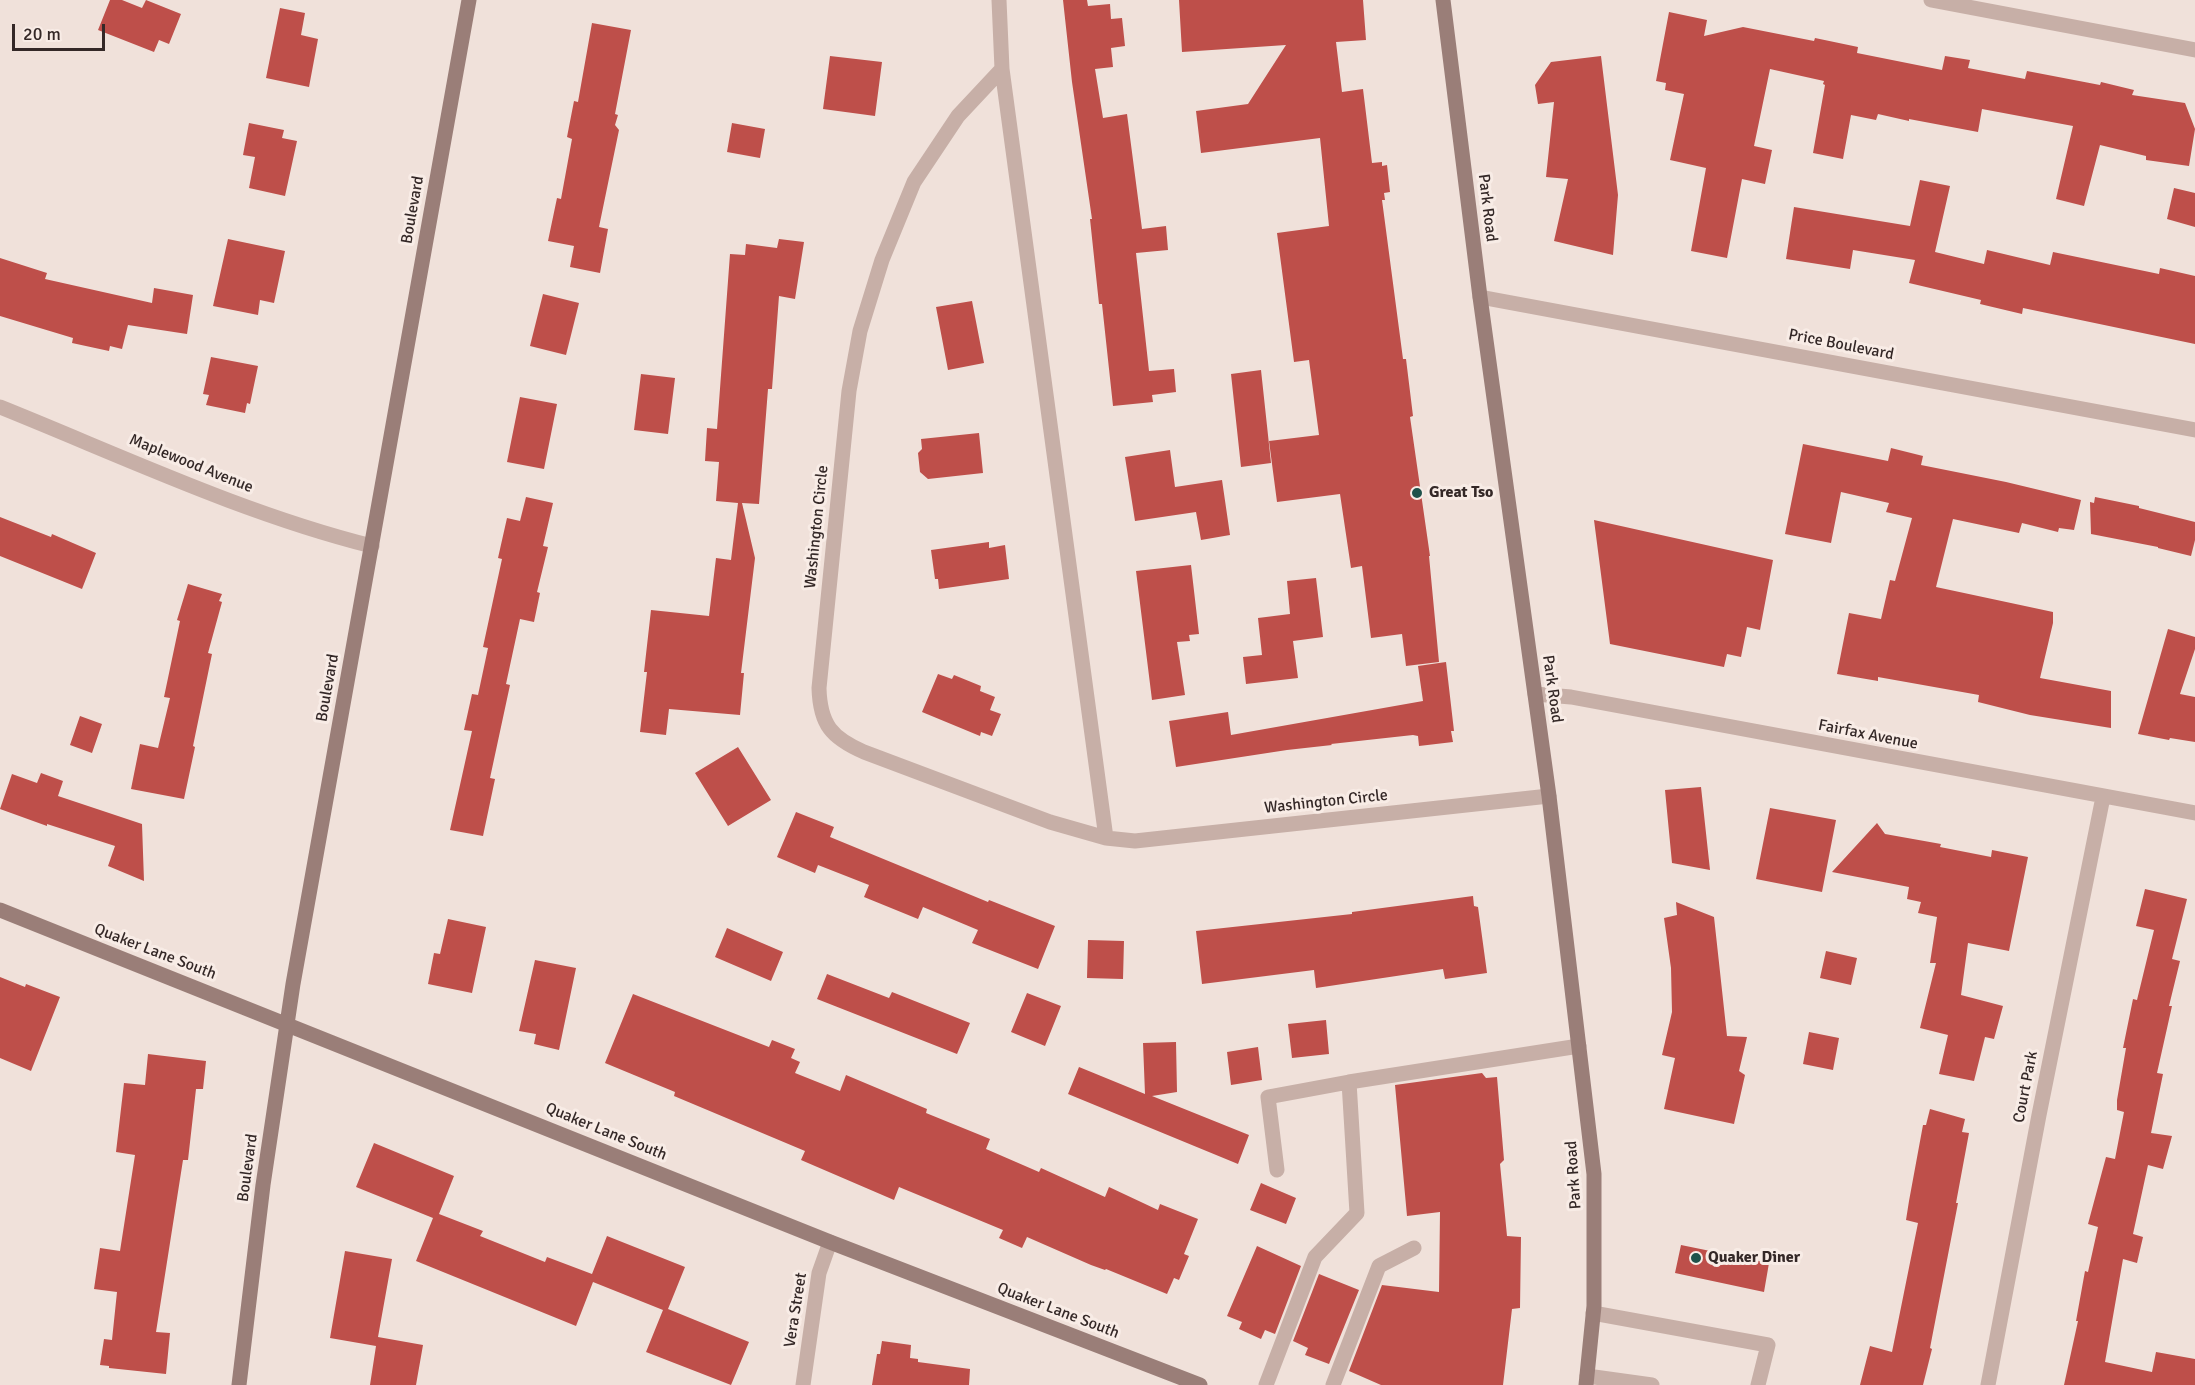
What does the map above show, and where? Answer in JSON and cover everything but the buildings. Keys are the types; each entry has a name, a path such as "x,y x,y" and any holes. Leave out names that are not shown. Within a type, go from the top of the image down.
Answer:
{"main road":[{"name":"Boulevard","path":"239,1385 263,1185 287,1024 469,0"},
{"name":"Park Road","path":"1443,0 1480,297 1549,795 1594,1174 1593,1313 1586,1380"},
{"name":"Quaker Lane South","path":"0,910 830,1242 1200,1385"}],"street":[{"path":"999,0 1002,69 1106,838"},
{"path":"1931,0 2195,50"},
{"name":"Washington Circle","path":"1002,69 958,116 914,182 882,260 860,331 849,391 819,688 819,704 824,721 833,734 846,744 1050,822 1106,838 1135,841 1549,795"},
{"name":"Price Boulevard","path":"1480,297 2195,430"},
{"name":"Maplewood Avenue","path":"0,407 225,498 323,533 372,546"},
{"name":"Fairfax Avenue","path":"1535,694 1571,697 2195,813"},
{"name":"Court Park","path":"1988,1385 2103,797"},
{"path":"1277,1170 1268,1097 1579,1046"},
{"path":"1266,1385 1315,1257 1357,1213 1349,1082"},
{"name":"Vera Street","path":"803,1385 819,1274 830,1242"},
{"path":"1333,1385 1379,1266 1414,1248"},
{"path":"1593,1313 1768,1345 1758,1385"},
{"path":"1586,1380 1652,1385"}],"place":[{"name":"Great Tso","path":"1417,493"},
{"name":"Quaker Diner","path":"1696,1258"}]}
